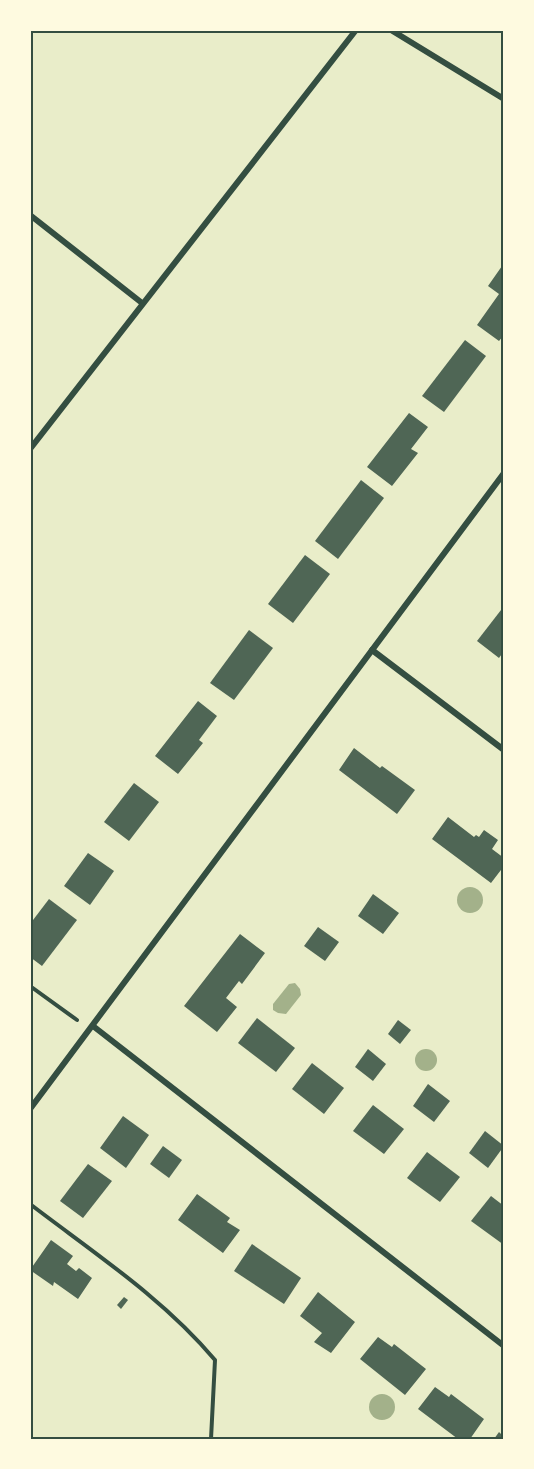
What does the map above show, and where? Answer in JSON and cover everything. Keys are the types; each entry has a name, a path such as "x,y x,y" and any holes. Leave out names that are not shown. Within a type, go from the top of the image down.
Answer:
{"street":[{"path":"30,449 356,30"},
{"path":"392,30 504,99"},
{"path":"30,215 142,303"},
{"path":"30,1109 504,473"},
{"path":"372,650 504,750"},
{"path":"93,1026 504,1346"}],"path":[{"path":"30,986 77,1020"},
{"path":"30,1204 168,1310 215,1360 211,1439"}],"shaded area":[{"path":"470,887 479,891 483,900 479,909 470,913 461,909 457,900 461,891"},
{"path":"295,983 301,995 286,1014 273,1010 273,1004 289,984"},
{"path":"422,1049 430,1049 437,1056 437,1064 430,1071 422,1071 415,1064 415,1056"},
{"path":"382,1394 391,1398 395,1407 391,1416 382,1420 373,1416 369,1407 373,1398"}],"building":[{"path":"502,266 504,267 504,335 499,341 477,325 499,294 488,286"},
{"path":"465,340 486,356 444,412 422,396"},
{"path":"409,413 428,427 411,449 418,453 392,486 367,467"},
{"path":"361,480 384,498 338,559 315,541"},
{"path":"305,555 330,574 293,623 268,604"},
{"path":"501,610 504,612 504,651 499,658 477,641"},
{"path":"249,630 273,648 234,700 210,683"},
{"path":"198,701 217,716 199,740 203,743 178,774 155,756"},
{"path":"354,748 415,790 397,814 339,770"},
{"path":"134,783 159,802 129,841 104,822"},
{"path":"448,817 474,837 476,835 479,837 484,830 498,840 492,849 504,858 504,866 491,883 432,839"},
{"path":"88,853 114,871 90,905 64,886"},
{"path":"373,894 399,913 383,934 358,916"},
{"path":"49,899 77,920 42,966 30,957 30,924"},
{"path":"318,927 339,942 325,961 304,946"},
{"path":"240,934 265,953 242,984 239,981 226,998 237,1007 217,1032 184,1006"},
{"path":"257,1018 295,1048 276,1072 238,1043"},
{"path":"398,1020 411,1030 400,1044 388,1034"},
{"path":"368,1049 386,1064 373,1081 355,1067"},
{"path":"312,1063 344,1088 324,1114 292,1089"},
{"path":"428,1084 450,1101 434,1122 413,1106"},
{"path":"373,1105 404,1129 384,1154 353,1131"},
{"path":"123,1116 149,1135 126,1168 100,1148"},
{"path":"485,1131 504,1146 488,1168 469,1153"},
{"path":"163,1146 182,1160 169,1178 150,1164"},
{"path":"427,1152 460,1177 440,1202 407,1178"},
{"path":"88,1164 112,1181 83,1218 60,1201"},
{"path":"197,1194 230,1218 227,1222 240,1230 223,1253 178,1220"},
{"path":"491,1196 504,1206 504,1245 471,1221"},
{"path":"51,1240 73,1256 67,1264 76,1271 79,1268 92,1278 78,1299 54,1282 53,1286 30,1270"},
{"path":"252,1244 301,1278 284,1304 234,1271"},
{"path":"318,1292 355,1322 331,1353 314,1342 322,1333 300,1316"},
{"path":"124,1297 128,1300 121,1309 117,1305"},
{"path":"378,1337 392,1347 394,1344 426,1369 405,1395 360,1359"},
{"path":"435,1387 449,1397 451,1394 484,1419 470,1439 458,1439 418,1409"},
{"path":"499,1432 504,1439 494,1439"}]}
